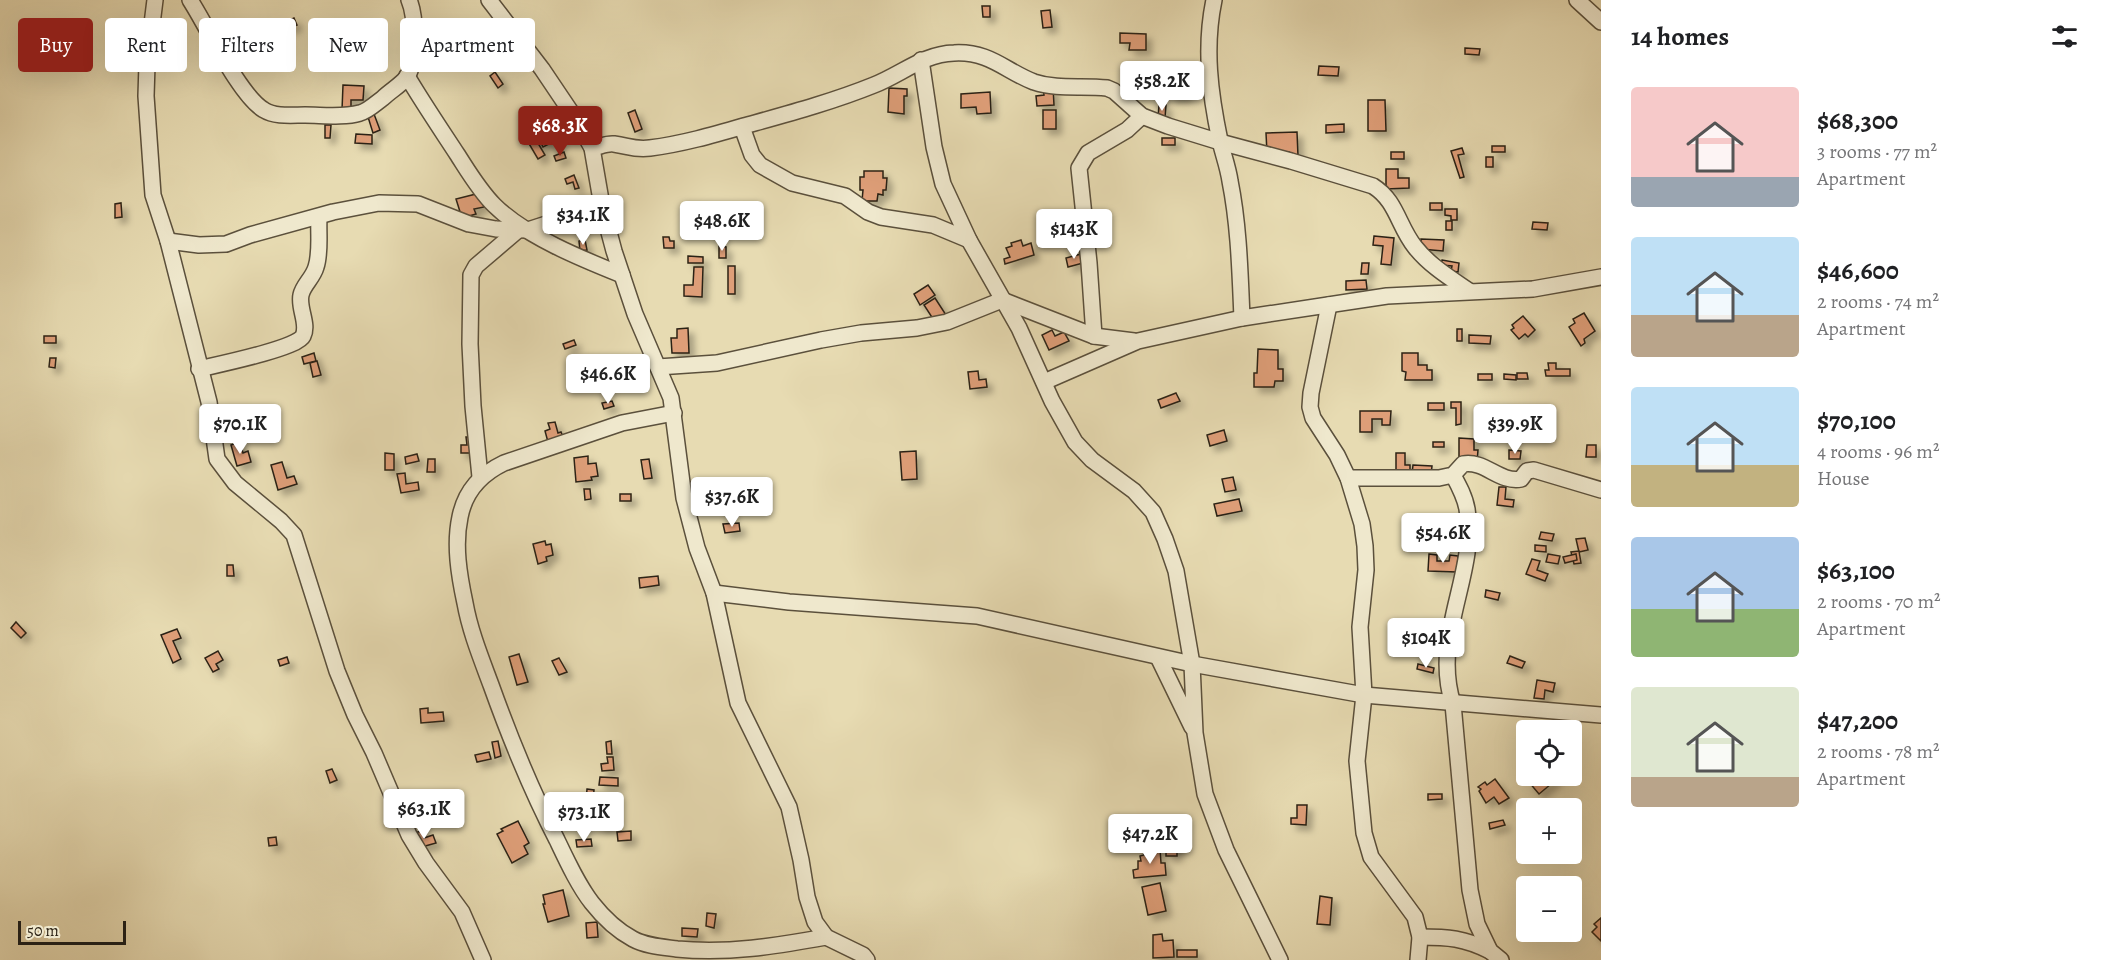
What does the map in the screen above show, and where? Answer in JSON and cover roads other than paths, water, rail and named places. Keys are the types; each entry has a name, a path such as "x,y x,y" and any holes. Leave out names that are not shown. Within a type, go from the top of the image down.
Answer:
{"street":[{"path":"155,0 147,64 146,96 153,195 168,242 208,402 217,459 235,483 281,521 294,535 337,671 355,715 374,753 409,836 462,912 483,960"},
{"path":"196,3 230,69 256,104 265,111 281,114 316,115 361,113 407,76 414,38 412,8 409,0"},
{"path":"489,0 542,69 592,148 602,206 614,251 635,314 671,398 684,498 697,548 714,592 738,703 789,807 807,897 815,922 826,937 863,955 867,960"},
{"path":"1214,0 1210,22 1209,68 1220,142 1230,180 1240,273 1242,318"},
{"path":"1577,0 1601,22"},
{"path":"592,148 615,144 627,148 651,148 677,144 742,127 877,84 921,60 955,53 978,55 1000,63 1035,82 1061,87 1099,87 1113,91 1143,116 1168,126 1373,186 1384,193 1406,236 1417,250 1440,271 1469,291"},
{"path":"921,60 939,166 944,184 969,240 1019,328 1052,401 1075,442 1092,460 1134,490 1153,512 1176,572 1192,664 1195,733 1205,794 1222,839 1280,960"},
{"path":"407,76 477,184 494,205 523,230 560,249 622,275"},
{"path":"1094,336 1079,168 1088,153 1127,130 1143,116"},
{"path":"742,127 752,155 760,165 792,183 834,191 854,201 868,212 881,217 933,225 969,240"},
{"path":"168,242 216,246 379,203 418,204 469,224 523,230"},
{"path":"480,477 471,355 471,275 476,266 523,230 602,206"},
{"path":"199,369 268,352 300,341 305,329 300,296 316,266 319,217"},
{"path":"1044,382 1138,341 1242,318 1387,296 1533,289 1601,277"},
{"path":"658,367 717,363 831,338 947,322 1002,300 1094,336 1138,341"},
{"path":"1329,304 1310,407 1313,418 1337,455 1348,478 1362,524 1365,546 1366,570 1360,627 1364,695 1357,761 1364,832 1371,856 1415,917 1420,937 1418,960"},
{"path":"674,413 649,416 613,426 504,463 488,470 480,477 469,494 460,515 458,533 459,564 465,605 478,650 517,754 543,814 592,903 613,926 633,939 656,947 696,951 744,950 826,937"},
{"path":"1348,478 1420,480 1453,475 1463,464 1474,463 1509,479 1521,479 1527,471 1534,470 1601,490"},
{"path":"1453,475 1463,493 1469,531 1447,647 1448,688 1453,704 1470,890 1477,924 1495,956"},
{"path":"714,592 789,602 977,616 1192,664 1364,695 1601,715"},
{"path":"1158,657 1195,733"},
{"path":"1420,937 1458,938 1472,942 1495,956"}]}
